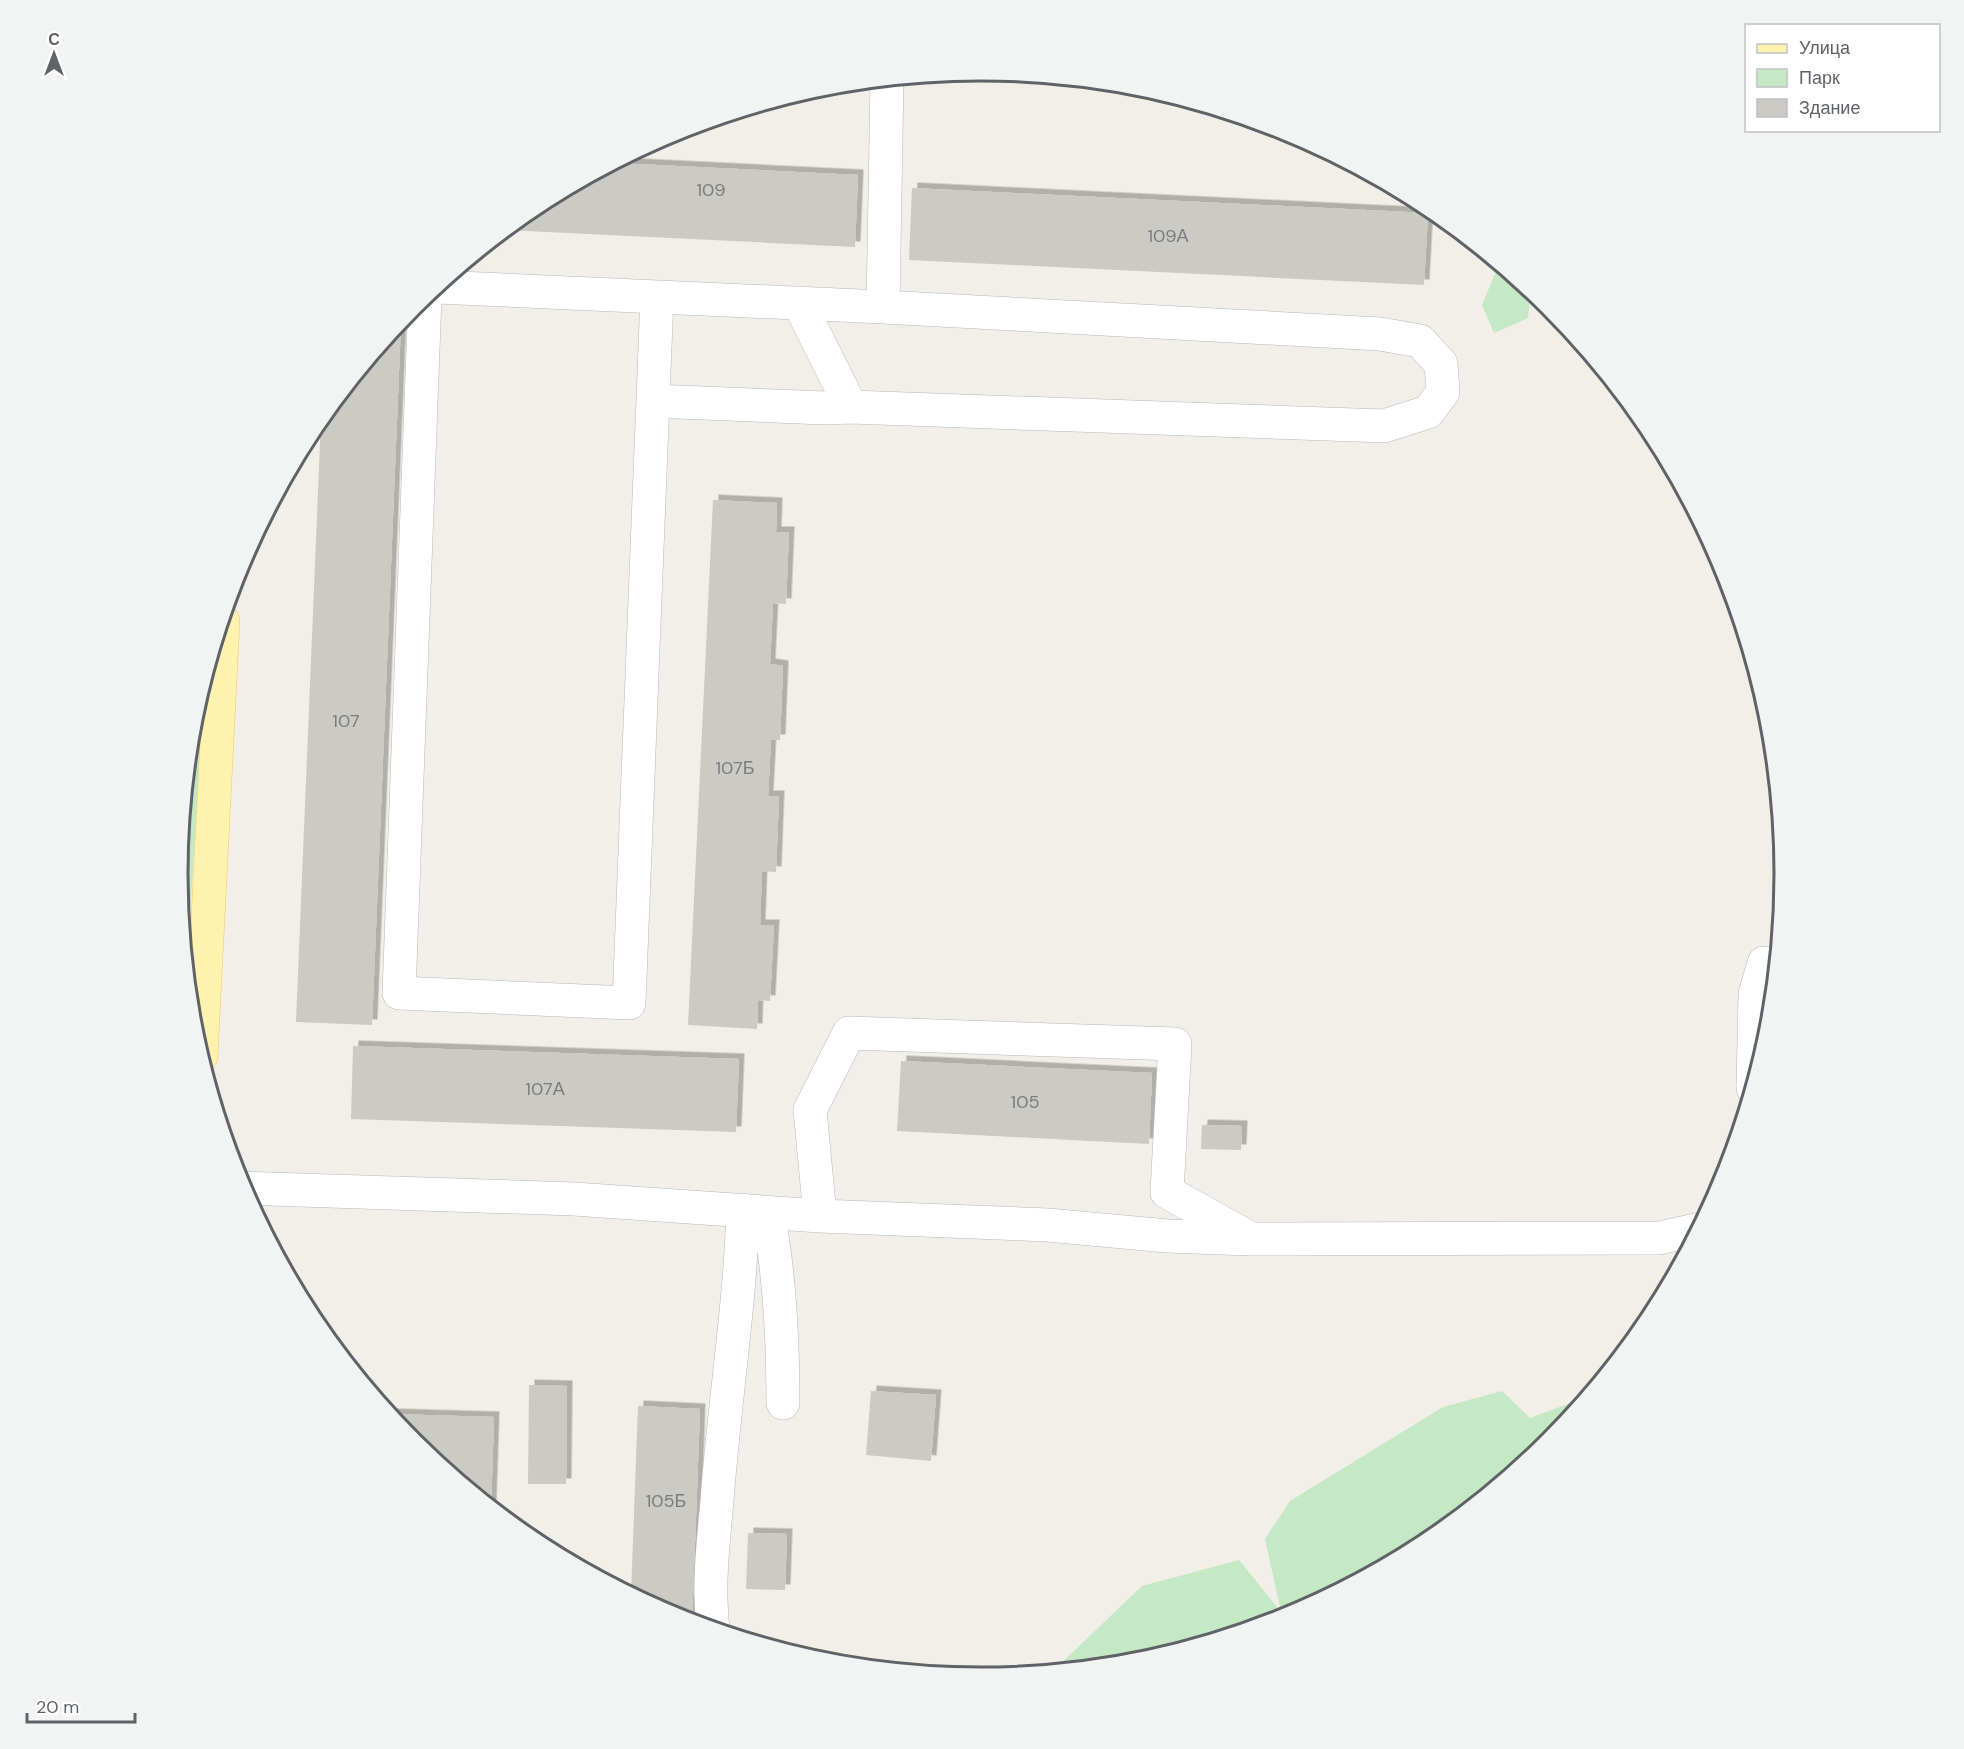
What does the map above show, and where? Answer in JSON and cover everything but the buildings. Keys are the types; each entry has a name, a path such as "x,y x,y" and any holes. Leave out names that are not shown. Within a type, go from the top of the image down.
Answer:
{"main road":[{"path":"203,1022 221,651"}],"street":[{"path":"883,307 886,87"},
{"path":"450,287 1380,334 1420,341 1441,364 1443,392 1428,412 1384,426 851,406 825,408 653,400"},
{"path":"424,310 399,993 629,1003 657,297"},
{"path":"799,303 851,406"},
{"path":"1754,1053 1755,994 1764,963"},
{"path":"820,1216 810,1110 849,1033 1175,1044 1167,1192 1250,1239"},
{"path":"254,1188 574,1198 820,1216 1048,1225 1167,1236 1250,1239 1672,1247 1687,1237"},
{"path":"756,1211 777,1261 783,1312 783,1403"},
{"path":"712,1621 709,1594 721,1443 741,1280 756,1211"}],"green space":[{"path":"1496,271 1530,301 1528,318 1494,333 1482,305"},
{"path":"201,739 190,922 188,874 190,823"},
{"path":"1502,1391 1530,1418 1576,1401 1505,1471 1423,1534 1379,1562 1281,1610 1265,1539 1290,1501 1443,1407"},
{"path":"1239,1560 1280,1610 1187,1641 1137,1653 1061,1663 1142,1586"}]}
